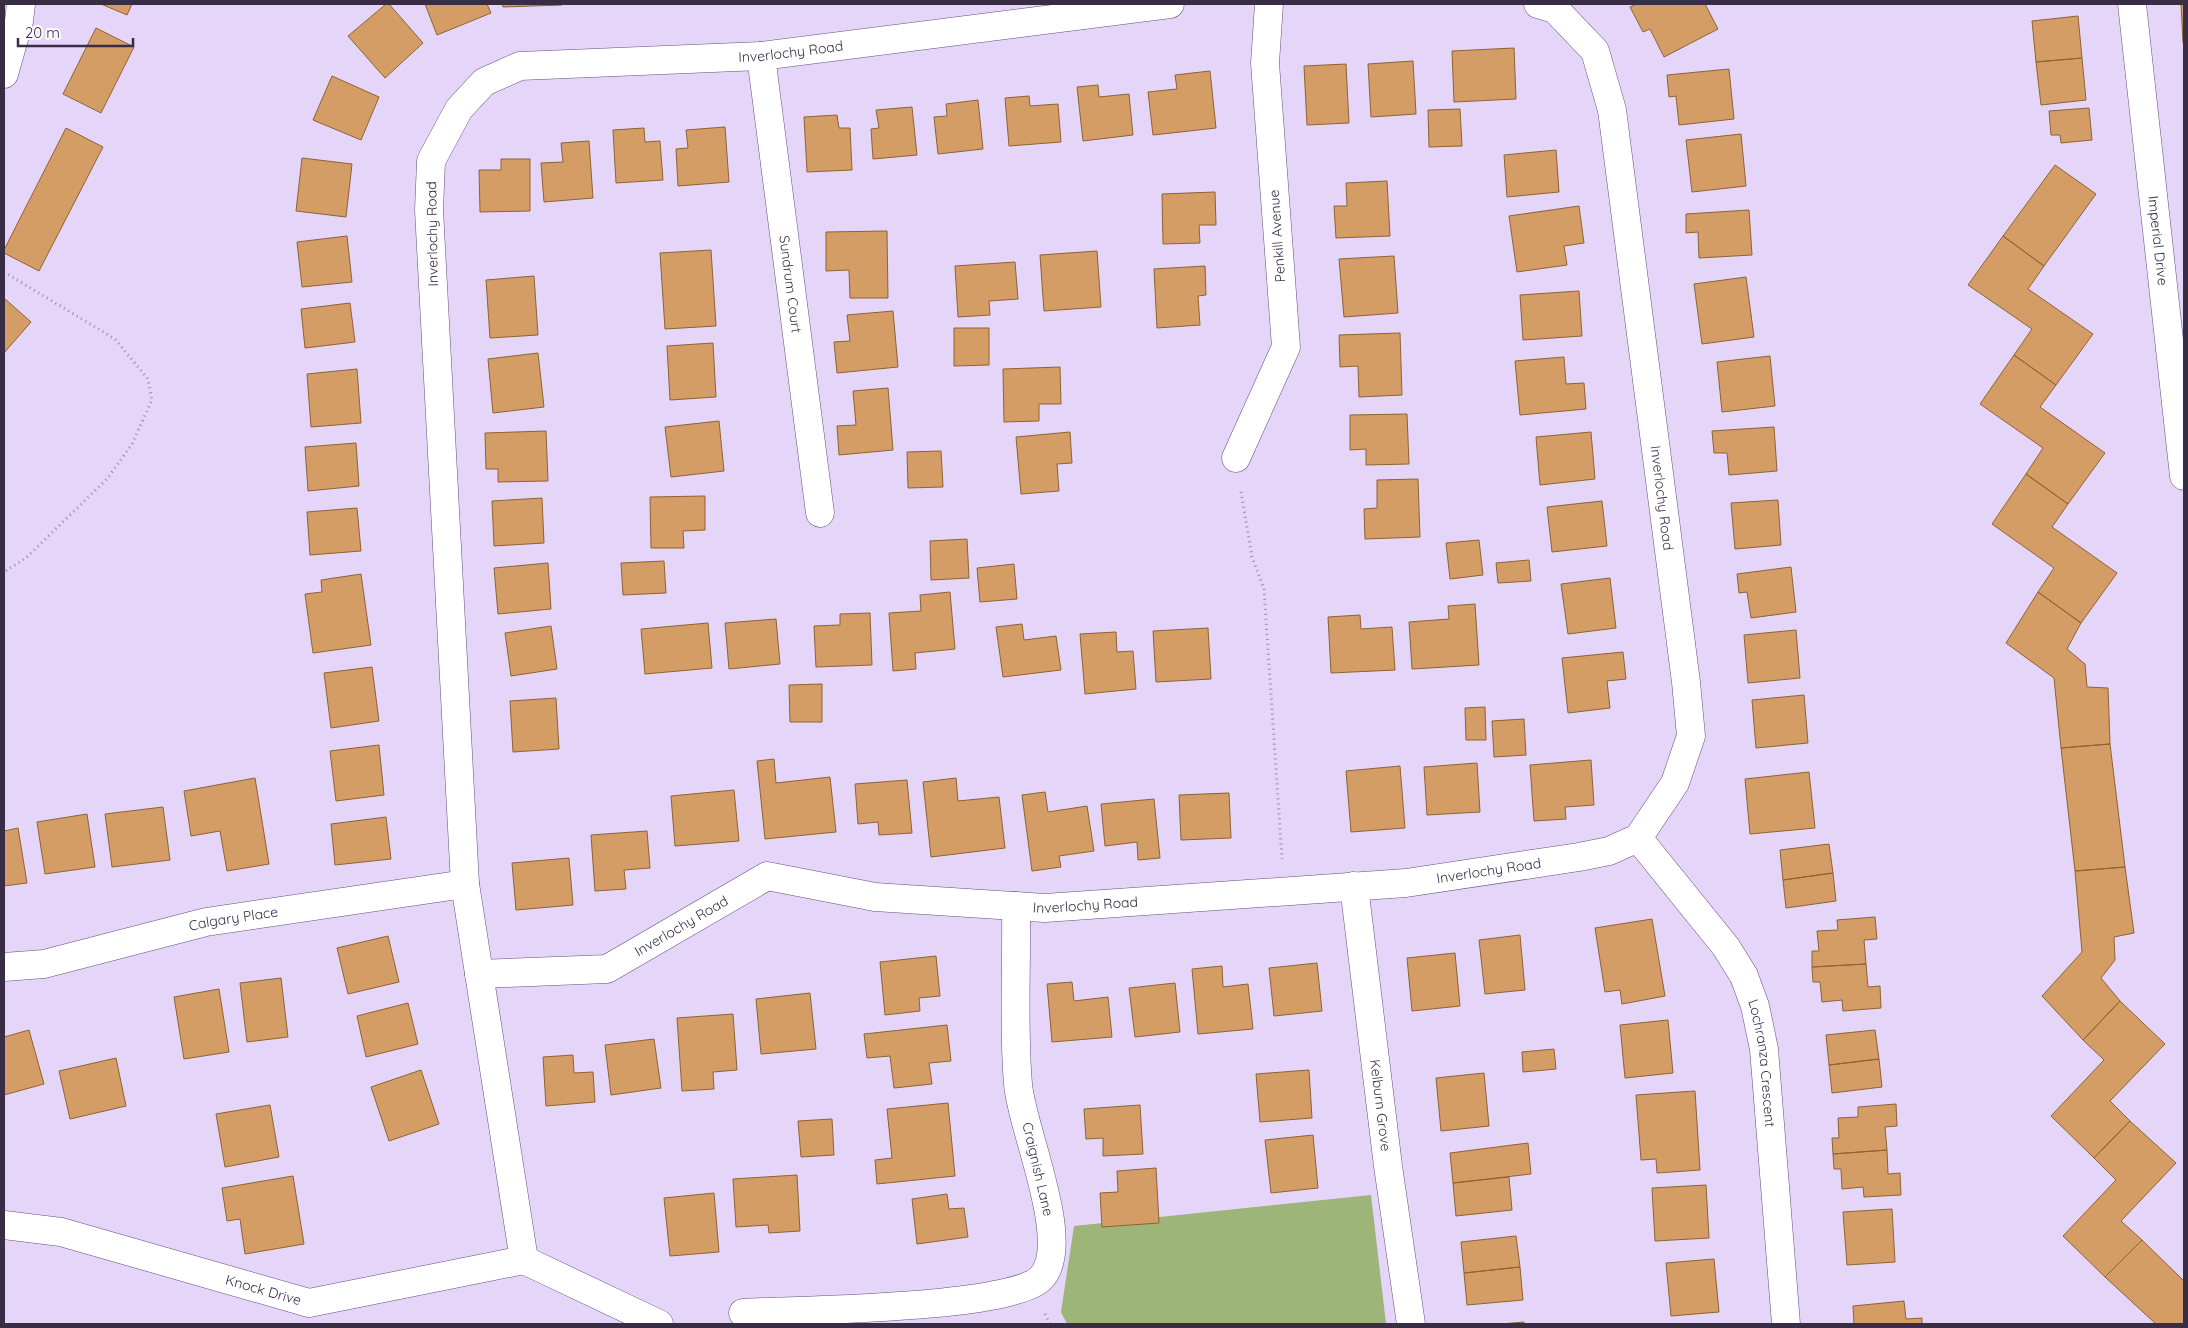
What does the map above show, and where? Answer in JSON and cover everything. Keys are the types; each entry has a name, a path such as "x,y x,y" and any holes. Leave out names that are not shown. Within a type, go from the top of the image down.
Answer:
{"street":[{"path":"4,74 19,21 21,4"},
{"name":"Inverlochy Road","path":"524,1260 465,884 429,210 431,161 459,109 477,89 484,82 520,66 761,56 1170,4"},
{"name":"Penkill Avenue","path":"1236,458 1286,348 1265,63 1269,4"},
{"name":"Inverlochy Road","path":"479,974 607,969 767,876 875,897 1045,908 1406,883 1579,857 1609,851 1638,838 1675,783 1691,736 1686,682 1612,110 1595,51 1555,9 1538,4"},
{"name":"Imperial Drive","path":"2132,4 2184,476"},
{"name":"Sundrum Court","path":"761,56 820,513"},
{"name":"Lochranza Crescent","path":"1638,838 1726,947 1744,976 1755,1006 1764,1049 1786,1324"},
{"name":"Calgary Place","path":"4,967 44,964 206,922 465,884"},
{"name":"Kelburn Grove","path":"1354,886 1388,1166 1411,1324"},
{"name":"Craignish Lane","path":"743,1313 959,1302 1014,1293 1041,1278 1052,1258 1049,1210 1018,1086 1016,906"},
{"name":"Knock Drive","path":"4,1224 61,1232 308,1302 524,1260"},
{"path":"524,1260 659,1324"}],"path":[{"path":"4,272 116,339 148,379 152,400 132,444 106,479 27,557 4,572"},
{"path":"1236,458 1252,557 1264,589 1284,892"}],"green space":[{"path":"1371,1195 1386,1324 1067,1324 1061,1312 1074,1226"}],"building":[{"path":"101,4 132,4 127,15"},
{"path":"386,4 389,4 423,43 385,78 348,36"},
{"path":"425,4 487,4 491,13 437,35"},
{"path":"502,4 562,4 562,5 503,7"},
{"path":"1637,4 1705,4 1718,29 1664,57 1650,29 1643,32 1630,7"},
{"path":"2181,4 2184,4 2184,43 2183,43"},
{"path":"2078,16 2082,58 2036,62 2032,21"},
{"path":"96,28 134,47 101,113 63,94"},
{"path":"1514,48 1516,99 1454,102 1452,51"},
{"path":"2082,58 2086,100 2041,105 2036,62"},
{"path":"1413,61 1416,114 1371,117 1368,64"},
{"path":"1346,64 1349,123 1307,125 1304,66"},
{"path":"1729,69 1734,119 1679,125 1676,96 1669,97 1667,75"},
{"path":"1210,71 1216,128 1153,135 1148,92 1177,89 1175,75"},
{"path":"332,76 379,97 361,140 313,120"},
{"path":"1098,85 1099,97 1129,94 1133,135 1083,141 1077,87"},
{"path":"1029,96 1030,106 1058,104 1061,142 1009,146 1005,98"},
{"path":"978,100 983,149 938,154 934,117 947,116 946,104"},
{"path":"912,107 917,155 873,159 871,129 879,128 876,110"},
{"path":"2089,108 2092,140 2061,143 2060,135 2051,135 2049,111"},
{"path":"1460,109 1462,146 1429,147 1428,110"},
{"path":"837,115 839,128 850,128 852,170 807,172 804,117"},
{"path":"725,127 729,182 678,186 676,149 688,148 686,130"},
{"path":"66,128 103,147 39,271 4,253 4,250"},
{"path":"644,128 645,142 660,141 663,180 616,183 613,130"},
{"path":"1741,134 1746,186 1692,192 1686,140"},
{"path":"589,141 593,198 544,202 541,163 563,162 561,143"},
{"path":"1556,150 1559,192 1507,197 1504,155"},
{"path":"302,158 352,164 346,217 296,211"},
{"path":"501,159 530,159 530,211 480,212 479,170 501,170"},
{"path":"2055,165 2096,194 2044,266 2003,236"},
{"path":"1387,181 1390,236 1336,238 1334,206 1347,206 1346,183"},
{"path":"1215,192 1216,225 1199,225 1200,243 1163,244 1162,194"},
{"path":"1579,206 1584,243 1564,246 1567,265 1517,272 1509,216"},
{"path":"1749,210 1752,255 1699,258 1698,232 1686,233 1686,214"},
{"path":"887,231 888,298 850,298 849,270 826,271 826,232"},
{"path":"347,236 352,282 302,287 297,242"},
{"path":"2003,236 2044,266 2028,289 2093,334 2056,385 2014,355 2032,329 1968,285"},
{"path":"711,250 716,326 665,329 660,253"},
{"path":"1097,251 1101,307 1044,311 1040,255"},
{"path":"1394,256 1398,313 1344,317 1339,259"},
{"path":"1015,262 1018,299 989,301 990,315 958,317 955,266"},
{"path":"1205,266 1206,295 1198,296 1200,325 1157,328 1154,269"},
{"path":"534,276 538,335 490,338 486,280"},
{"path":"1746,277 1754,337 1702,344 1694,284"},
{"path":"1579,291 1582,336 1523,340 1520,295"},
{"path":"4,298 31,322 4,353"},
{"path":"350,303 355,342 305,348 301,309"},
{"path":"893,311 898,367 837,373 834,342 850,341 847,315"},
{"path":"954,328 989,328 989,365 954,366"},
{"path":"1400,333 1402,395 1359,397 1358,366 1340,367 1339,335"},
{"path":"713,343 716,397 670,400 667,346"},
{"path":"538,353 544,407 493,413 488,359"},
{"path":"2014,355 2056,385 2040,407 2105,453 2068,504 2026,474 2043,448 1980,404"},
{"path":"1770,356 1775,406 1722,412 1717,362"},
{"path":"1564,357 1566,384 1584,383 1586,409 1520,415 1515,361"},
{"path":"1060,367 1061,404 1039,404 1039,421 1004,422 1003,369"},
{"path":"357,369 361,423 311,427 307,374"},
{"path":"888,388 893,450 839,455 837,426 856,425 853,391"},
{"path":"1407,414 1409,464 1366,465 1366,449 1350,450 1350,415"},
{"path":"719,421 724,471 671,477 665,427"},
{"path":"1774,427 1777,471 1729,475 1727,453 1714,453 1712,431"},
{"path":"546,431 548,481 498,482 498,469 486,469 485,433"},
{"path":"1070,432 1072,463 1057,464 1059,491 1021,494 1016,437"},
{"path":"1591,432 1595,479 1540,485 1536,437"},
{"path":"356,443 359,486 308,491 305,447"},
{"path":"941,451 943,487 908,488 907,452"},
{"path":"2026,474 2068,504 2052,527 2117,573 2081,623 2038,592 2054,568 1992,524"},
{"path":"1418,479 1420,537 1365,539 1364,509 1377,508 1377,480"},
{"path":"705,496 705,530 683,531 684,548 651,548 650,497"},
{"path":"542,498 544,543 494,546 492,501"},
{"path":"1778,500 1781,545 1735,549 1731,503"},
{"path":"1602,501 1607,546 1552,552 1547,507"},
{"path":"357,508 361,551 310,555 307,512"},
{"path":"967,539 969,578 931,580 930,541"},
{"path":"1479,540 1483,575 1450,579 1446,543"},
{"path":"1529,560 1531,581 1498,583 1496,563"},
{"path":"664,561 666,593 623,595 621,563"},
{"path":"548,563 551,609 498,614 494,568"},
{"path":"1014,564 1017,599 980,602 977,568"},
{"path":"1791,567 1796,612 1751,618 1747,592 1739,593 1737,574"},
{"path":"361,574 371,645 313,653 305,594 322,592 321,580"},
{"path":"1610,578 1616,628 1568,634 1561,584"},
{"path":"950,592 955,649 915,653 916,669 893,671 889,613 921,611 920,595"},
{"path":"2038,592 2081,623 2067,649 2085,664 2087,687 2108,688 2110,744 2061,748 2054,678 2006,643"},
{"path":"1475,604 1479,665 1412,669 1409,622 1449,619 1448,606"},
{"path":"870,613 872,665 816,667 814,626 840,625 840,614"},
{"path":"1360,615 1361,629 1392,627 1395,670 1331,673 1328,617"},
{"path":"776,619 780,664 729,669 725,623"},
{"path":"708,623 712,668 645,674 641,629"},
{"path":"1022,624 1024,640 1056,636 1061,670 1003,677 996,627"},
{"path":"551,626 557,669 511,676 505,633"},
{"path":"1208,628 1211,679 1156,682 1153,631"},
{"path":"1796,630 1800,678 1748,683 1744,635"},
{"path":"1116,632 1117,652 1133,651 1136,689 1085,694 1080,634"},
{"path":"1623,652 1626,679 1607,681 1610,708 1568,713 1562,658"},
{"path":"372,667 379,721 331,728 324,673"},
{"path":"822,684 822,722 790,722 789,685"},
{"path":"1804,695 1808,743 1756,748 1752,700"},
{"path":"556,698 559,749 513,752 510,701"},
{"path":"1485,707 1486,740 1466,740 1465,708"},
{"path":"1524,719 1526,755 1494,757 1492,721"},
{"path":"2110,744 2125,867 2075,871 2061,748"},
{"path":"379,745 384,795 336,801 330,751"},
{"path":"774,759 776,783 830,777 836,832 765,839 757,761"},
{"path":"1591,760 1594,805 1565,807 1566,819 1534,821 1530,765"},
{"path":"1477,763 1480,812 1427,815 1424,767"},
{"path":"1400,766 1405,828 1351,832 1346,771"},
{"path":"1809,772 1815,828 1750,834 1745,779"},
{"path":"255,778 269,864 227,871 220,831 191,836 184,791"},
{"path":"956,778 958,801 999,797 1005,848 931,857 923,782"},
{"path":"907,780 912,833 879,835 878,822 858,824 855,784"},
{"path":"734,790 739,841 675,846 671,796"},
{"path":"1045,792 1048,812 1087,806 1094,851 1059,856 1061,867 1032,871 1022,795"},
{"path":"1229,793 1231,838 1181,840 1179,795"},
{"path":"1154,799 1160,858 1138,860 1137,842 1105,846 1101,804"},
{"path":"163,807 170,860 112,867 105,814"},
{"path":"87,814 95,867 45,874 37,822"},
{"path":"386,817 391,859 335,865 331,824"},
{"path":"18,828 27,883 4,886 4,831"},
{"path":"647,831 650,868 624,870 626,889 595,891 591,835"},
{"path":"1829,844 1833,873 1783,880 1780,850"},
{"path":"569,858 573,905 516,910 512,863"},
{"path":"2125,867 2134,933 2114,937 2115,960 2101,978 2120,1001 2083,1040 2042,996 2082,952 2075,871"},
{"path":"1833,873 1836,901 1786,908 1783,880"},
{"path":"1875,917 1877,939 1864,940 1866,964 1812,967 1812,951 1819,951 1817,931 1838,930 1837,920"},
{"path":"1652,919 1665,996 1622,1004 1620,990 1605,992 1595,928"},
{"path":"1520,935 1525,990 1485,994 1479,940"},
{"path":"388,936 399,982 348,994 337,948"},
{"path":"1455,953 1460,1006 1412,1011 1407,958"},
{"path":"936,956 940,996 919,998 920,1011 885,1015 880,962"},
{"path":"1317,963 1322,1011 1274,1016 1269,968"},
{"path":"1866,964 1868,987 1880,986 1881,1008 1843,1011 1842,1000 1822,1002 1820,982 1813,982 1812,967"},
{"path":"1222,966 1223,987 1248,984 1253,1029 1198,1034 1192,969"},
{"path":"281,978 288,1037 247,1042 240,983"},
{"path":"1072,982 1074,1001 1108,997 1112,1037 1052,1042 1047,984"},
{"path":"1175,983 1180,1032 1135,1037 1129,988"},
{"path":"219,989 229,1052 184,1059 174,997"},
{"path":"810,993 816,1049 761,1054 756,999"},
{"path":"2120,1001 2165,1044 2110,1101 2130,1121 2094,1158 2051,1116 2104,1060 2083,1040"},
{"path":"408,1003 418,1044 366,1057 357,1016"},
{"path":"733,1014 737,1070 713,1072 714,1089 682,1091 677,1018"},
{"path":"1668,1020 1673,1073 1625,1078 1620,1025"},
{"path":"947,1025 951,1061 929,1063 932,1084 894,1088 890,1056 867,1058 864,1034"},
{"path":"29,1030 44,1084 4,1095 4,1037"},
{"path":"1875,1030 1879,1059 1829,1065 1826,1035"},
{"path":"654,1039 661,1088 611,1095 605,1045"},
{"path":"1554,1049 1556,1069 1523,1072 1522,1052"},
{"path":"573,1055 574,1073 593,1072 595,1102 546,1106 543,1057"},
{"path":"116,1058 126,1106 70,1119 59,1071"},
{"path":"1879,1059 1882,1087 1832,1093 1829,1065"},
{"path":"421,1070 439,1124 389,1141 371,1087"},
{"path":"1309,1070 1312,1118 1260,1122 1256,1074"},
{"path":"1484,1073 1489,1126 1441,1131 1436,1078"},
{"path":"1695,1091 1700,1170 1657,1173 1656,1159 1641,1160 1636,1095"},
{"path":"948,1103 955,1176 877,1184 875,1160 892,1158 887,1109"},
{"path":"1896,1104 1897,1126 1885,1127 1887,1150 1833,1154 1832,1138 1839,1138 1838,1118 1858,1117 1858,1107"},
{"path":"270,1105 279,1157 225,1167 216,1114"},
{"path":"1140,1105 1143,1154 1103,1156 1103,1138 1086,1139 1084,1109"},
{"path":"832,1119 834,1155 801,1157 798,1121"},
{"path":"2130,1121 2176,1163 2121,1221 2142,1240 2105,1277 2063,1236 2116,1180 2094,1158"},
{"path":"1313,1135 1318,1188 1271,1193 1265,1140"},
{"path":"1528,1143 1531,1174 1453,1183 1450,1153"},
{"path":"1887,1150 1888,1174 1900,1173 1901,1195 1864,1197 1863,1187 1842,1189 1841,1169 1834,1169 1833,1154"},
{"path":"1156,1168 1159,1223 1102,1227 1100,1193 1118,1192 1117,1171"},
{"path":"797,1175 800,1231 769,1233 768,1225 736,1227 733,1179"},
{"path":"293,1176 304,1244 245,1254 240,1219 227,1221 222,1188"},
{"path":"1509,1177 1512,1210 1456,1216 1453,1183"},
{"path":"1706,1185 1709,1238 1655,1241 1652,1188"},
{"path":"714,1193 719,1252 670,1256 664,1198"},
{"path":"947,1194 949,1209 964,1208 968,1237 917,1244 912,1199"},
{"path":"1892,1209 1895,1262 1847,1265 1843,1212"},
{"path":"1516,1236 1520,1267 1464,1273 1461,1242"},
{"path":"2142,1240 2184,1281 2184,1324 2156,1324 2105,1277"},
{"path":"1714,1259 1719,1312 1671,1316 1666,1263"},
{"path":"1520,1267 1523,1300 1467,1305 1464,1273"},
{"path":"1904,1301 1906,1319 1922,1318 1922,1324 1854,1324 1853,1306"},
{"path":"1524,1322 1524,1324 1501,1324"}]}
